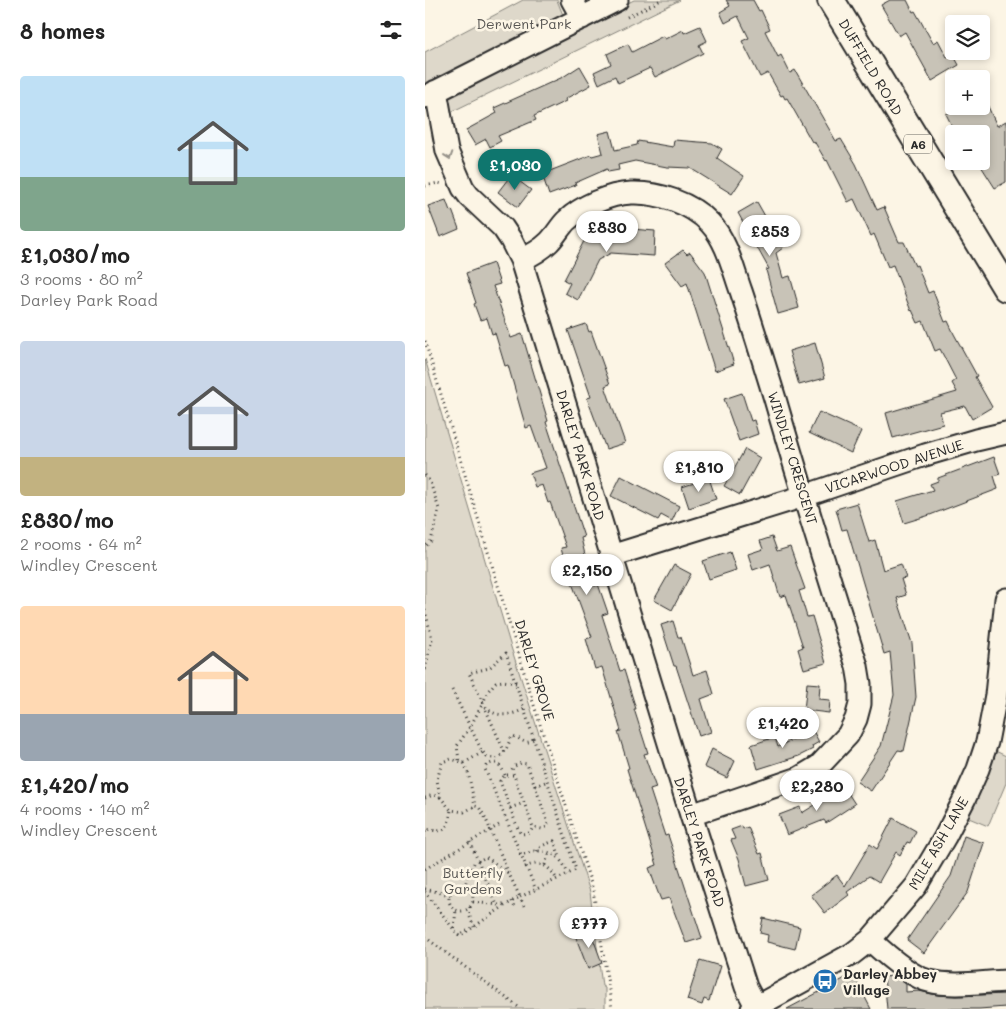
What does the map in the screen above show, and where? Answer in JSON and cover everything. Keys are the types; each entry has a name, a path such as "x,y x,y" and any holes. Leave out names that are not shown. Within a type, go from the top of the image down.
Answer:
{"main road":[{"name":"DUFFIELD ROAD","path":"832,0 1006,288"}],"street":[{"path":"431,94 577,9 617,0"},
{"name":"DARLEY PARK ROAD","path":"431,94 433,122 463,188 503,228 521,260 691,815 754,1008"},
{"name":"WINDLEY CRESCENT","path":"521,260 537,252 550,241 565,222 579,211 609,198 630,193 654,194 673,200 693,210 710,223 721,239 759,344 803,496 857,666 860,684 859,704 856,718 848,735 819,766 799,778 691,815"},
{"name":"VICARWOOD AVENUE","path":"611,556 803,496 925,455 1006,433"},
{"name":"MILE ASH LANE","path":"754,1008 852,954 870,940 916,886 945,837 978,769 987,742 996,695 1006,599"},
{"path":"870,940 887,956 928,981 953,983 1006,980"}],"path":[{"name":"DARLEY GROVE","path":"425,341 527,681 593,890 612,1009"},
{"path":"425,475 430,482 439,509 431,542 425,547"},
{"path":"425,610 432,639 425,670"},
{"path":"473,902 497,905 511,902 576,870 506,654 489,668 469,673 505,753"},
{"path":"459,760 457,746 470,727 488,691 496,682 516,683"},
{"path":"452,690 487,758 505,753 512,736 525,743 534,737"},
{"path":"485,708 495,713 508,715 524,709"},
{"path":"464,763 483,752"},
{"path":"447,759 459,760 464,763 468,772 475,806 464,812 451,810 440,797 437,786 439,766 442,762 447,759"},
{"path":"505,775 501,765 498,763 486,766 485,769 519,854 536,890"},
{"path":"518,763 527,764 548,825 542,829 533,827 512,770 518,763"},
{"path":"514,775 505,775 501,778 510,808 521,834 530,832 533,827"},
{"path":"535,786 548,781"},
{"path":"425,798 433,795 440,797"},
{"path":"510,808 524,803"},
{"path":"475,806 479,807 482,811 524,906"},
{"path":"426,829 439,832 445,829 451,810"},
{"path":"425,869 499,825"},
{"path":"537,851 539,846 554,841 568,874"},
{"path":"470,842 497,905"},
{"path":"519,854 523,855 537,851 549,852 562,860"},
{"path":"545,865 549,852"},
{"path":"465,887 474,863 486,857 509,874"},
{"path":"525,867 535,864 545,865 552,871 557,880"},
{"path":"465,887 472,894 473,902 470,907 463,911 457,910 451,904 450,895 456,888 465,887"},
{"path":"425,890 450,895"},
{"path":"425,890 459,936 511,902"},
{"path":"511,902 516,910"},
{"path":"470,907 470,917 474,927"},
{"path":"454,929 457,910"},
{"path":"425,937 521,1009"}],"green space":[{"name":"Derwent Park","path":"523,0 557,0 567,25 425,93 425,52"},
{"path":"634,0 680,0 451,112 442,94"},
{"name":"Butterfly Gardens","path":"425,359 510,644 590,892 602,986 605,988 605,1009 425,1009"},
{"path":"989,748 1006,756 1006,783 988,826 964,816"}],"building":[{"path":"726,0 753,0 759,11 761,10 770,29 765,31 778,57 781,55 790,73 795,70 836,141 841,139 856,164 877,210 884,207 899,242 904,242 915,266 917,265 928,293 933,291 945,322 948,321 992,407 972,419 965,406 940,412 943,424 893,438 886,413 957,392 952,383 956,380 940,349 935,351 923,321 918,323 911,311 893,265 888,267 874,234 871,236 854,199 848,202 827,160 814,141 812,142 787,98 785,99 783,95 781,96 768,73 760,77 742,41 749,38 738,16 725,23 720,12 730,6"},
{"path":"890,0 907,0 933,43 938,40 945,53 945,60 956,60 959,65 951,70 945,70 945,73 932,81 905,32 899,36 881,5"},
{"path":"700,26 707,41 699,45 703,53 655,77 650,68 618,83 615,76 599,84 594,72 611,64 607,54 628,44 632,52 663,36 665,39 683,30 684,33"},
{"path":"580,66 591,85 565,99 566,101 534,116 536,120 498,136 501,141 490,147 486,139 475,145 466,130 497,113 494,108 563,77"},
{"path":"990,111 997,126 1006,121 1006,182 995,188 984,170 990,170 990,125 952,125 946,115 990,115"},
{"path":"610,131 615,150 637,145 638,141 673,147 674,140 712,143 722,149 717,158 744,176 732,194 690,168 667,167 635,161 618,165 619,170 608,172 607,169 575,183 576,185 549,195 542,174 591,155 603,153 598,134"},
{"path":"511,175 531,190 518,207 498,192"},
{"path":"446,200 459,229 440,237 428,206"},
{"path":"757,202 783,248 776,253 783,278 790,276 799,308 778,314 766,270 769,269 738,213"},
{"path":"608,227 655,231 654,256 611,253 598,260 578,300 565,293 570,283 564,280 584,241"},
{"path":"683,250 687,254 690,252 705,272 734,364 715,371 687,283 682,286 665,263"},
{"path":"493,263 500,284 493,286 511,338 522,334 548,421 546,422 584,537 581,538 588,567 595,586 598,584 608,613 602,615 620,671 624,670 636,709 634,709 648,753 644,754 656,788 650,790 665,836 668,835 702,938 686,943 669,898 661,900 649,868 657,865 627,769 629,768 618,732 621,731 602,667 595,669 586,639 592,637 565,564 561,548 566,547 542,485 535,487 530,473 546,468 531,426 526,428 508,365 505,366 495,333 492,334 487,318 480,320 474,304 476,303 466,273"},
{"path":"586,324 589,332 591,331 610,384 605,386 625,443 606,449 587,398 591,397 568,330"},
{"path":"815,343 825,378 799,385 789,351"},
{"path":"742,393 751,421 754,420 758,434 739,441 724,399"},
{"path":"819,412 861,431 851,453 809,433"},
{"path":"745,449 760,458 740,495 724,486"},
{"path":"994,457 1000,474 994,476 998,489 904,523 897,501 933,490 930,484 938,481 938,478"},
{"path":"621,476 679,506 672,521 661,515 658,520 611,496"},
{"path":"709,478 716,499 689,508 682,487"},
{"path":"857,503 869,542 875,540 883,570 901,564 906,578 901,579 906,595 897,598 912,643 916,697 904,751 898,750 871,791 857,782 881,746 894,695 890,652 884,654 847,529 842,530 836,509"},
{"path":"772,537 777,551 790,547 805,589 799,591 807,617 812,616 826,663 804,669 798,649 803,647 786,595 780,597 770,564 753,570 748,554 763,549 760,541"},
{"path":"730,552 736,570 709,579 703,561"},
{"path":"674,565 691,574 672,610 654,600"},
{"path":"673,621 678,637 681,637 693,675 707,670 714,694 701,699 711,732 699,736 661,625"},
{"path":"807,683 820,684 819,699 830,700 829,713 804,710"},
{"path":"812,729 819,742 812,746 813,749 799,756 758,769 751,745 775,737 778,747"},
{"path":"712,749 735,761 727,778 704,767"},
{"path":"844,787 855,804 826,823 824,820 787,835 779,815 800,807 802,813"},
{"path":"893,818 916,831 910,843 907,842 900,855 896,852 879,882 869,876 847,892 849,895 825,913 811,895 837,875 845,886 870,844 877,849"},
{"path":"742,826 743,829 748,827 759,854 762,853 769,880 746,886 739,859 731,840 735,839 731,830"},
{"path":"964,836 984,843 968,892 924,953 907,940 951,876"},
{"path":"763,918 800,927 795,949 767,942 768,935 760,933"},
{"path":"590,930 602,963 588,969 575,935"},
{"path":"700,960 720,966 709,1001 704,999 702,1005 687,1000"},
{"path":"853,974 871,1009 787,1009 838,982"},
{"path":"894,976 906,984 906,992 919,991 937,995 957,996 1006,994 1006,1007 979,1009 887,1009 884,977"}],"place":[{"name":"Darley Abbey Village","path":"825,981"}]}
